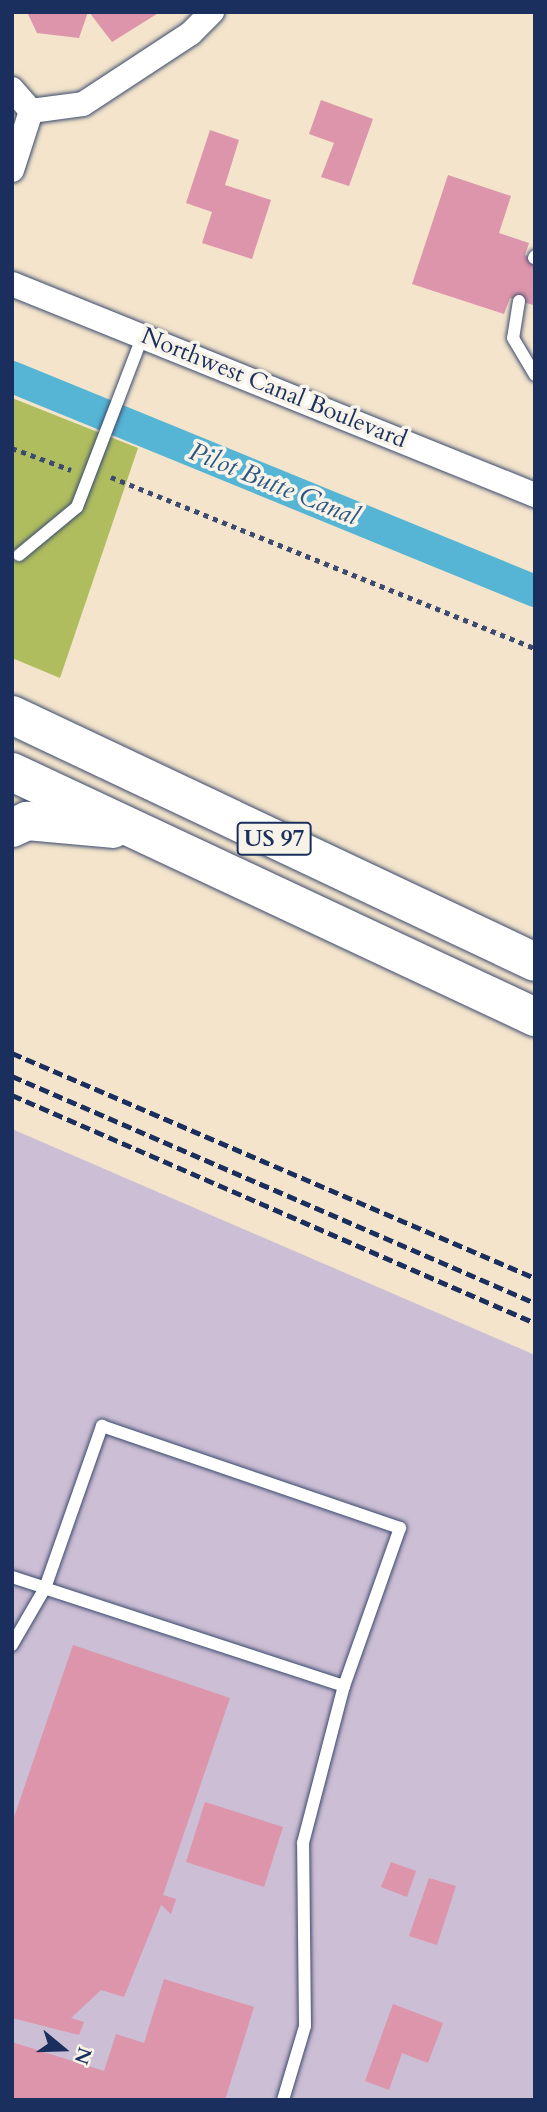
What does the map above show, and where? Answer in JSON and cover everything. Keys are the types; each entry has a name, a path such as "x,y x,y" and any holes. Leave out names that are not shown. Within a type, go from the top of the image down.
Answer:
{"highway":[{"name":"US 97","path":"12,715 535,962"},
{"name":"US 97","path":"12,772 144,831 535,1017"},
{"path":"12,828 27,821 144,831"}],"street":[{"path":"31,111 83,104 191,33 212,12"},
{"path":"12,89 31,111"},
{"path":"12,170 31,111"},
{"name":"Northwest Canal Boulevard","path":"12,284 535,495"}],"lane":[{"path":"519,301 513,338 535,375"},
{"path":"19,555 77,507 144,335"},
{"path":"12,1646 45,1588 102,1426 400,1528 344,1686 303,1843 305,2026 284,2100"},
{"path":"12,1577 344,1686"}],"path":[{"path":"12,448 90,474 112,477 535,649"}],"shaded area":[{"path":"12,1129 535,1355 535,2100 12,2100"}],"green space":[{"path":"12,398 138,448 60,678 12,658"}],"building":[{"path":"27,12 88,12 79,38 37,33"},
{"path":"89,12 160,12 112,42"},
{"path":"321,100 373,119 349,186 321,177 334,143 309,134"},
{"path":"210,130 239,140 225,185 271,200 252,259 202,243 212,212 186,203"},
{"path":"448,175 511,196 499,233 529,243 525,255 535,258 533,305 510,298 504,314 412,284"},
{"path":"73,1645 230,1698 163,1895 176,1899 171,1914 161,1905 124,1997 101,1990 71,2018 84,2022 79,2035 12,2018 12,1823"},
{"path":"205,1802 283,1827 264,1887 186,1862"},
{"path":"391,1862 416,1871 407,1897 381,1887"},
{"path":"429,1878 456,1886 437,1945 409,1936"},
{"path":"164,1979 254,2007 225,2100 12,2100 12,2042 104,2071 116,2034 144,2043"},
{"path":"393,2004 443,2023 428,2063 402,2053 389,2090 365,2081"}],"waterway":[{"name":"Pilot Butte Canal","path":"12,377 535,591"}],"railway":[{"path":"12,1053 535,1278"},
{"path":"12,1076 535,1303"},
{"path":"12,1095 535,1323"}]}
